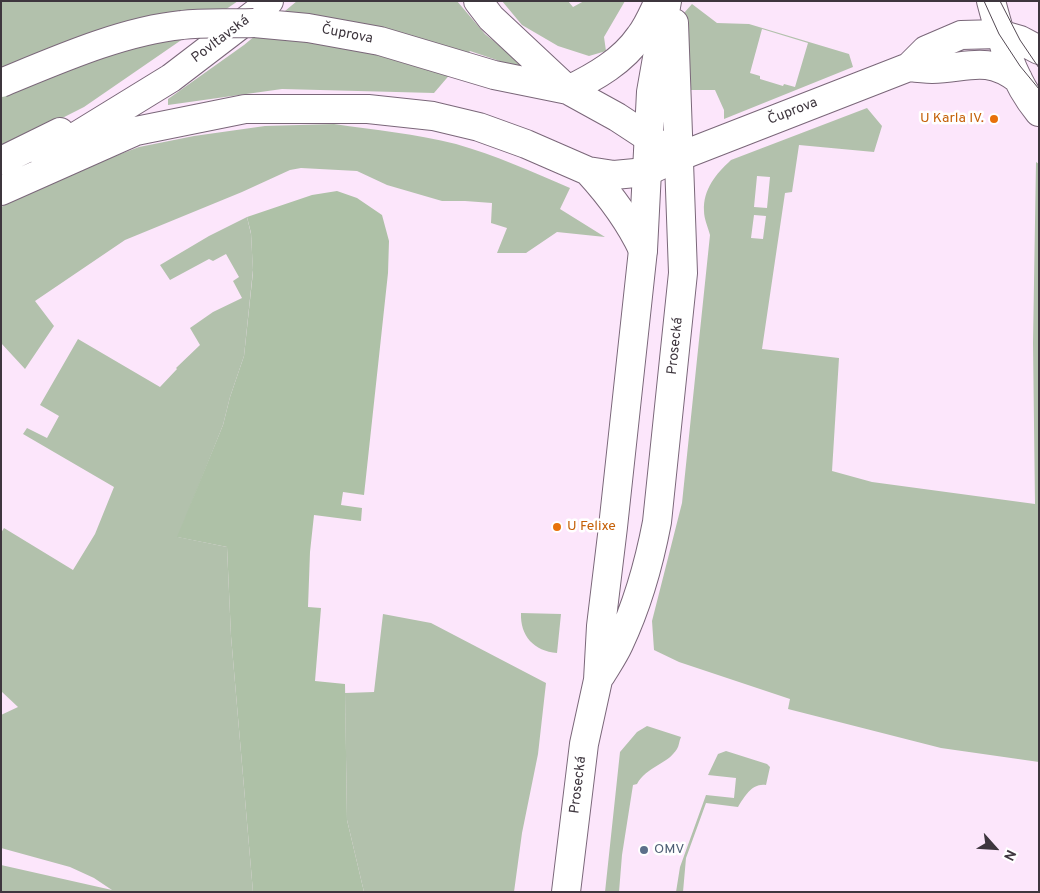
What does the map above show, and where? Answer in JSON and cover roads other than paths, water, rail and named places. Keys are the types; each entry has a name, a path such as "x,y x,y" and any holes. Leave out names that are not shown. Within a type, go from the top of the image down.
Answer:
{"main road":[{"name":"Povltavská","path":"171,78 260,10 269,1"},
{"path":"478,1 490,18 568,90 606,69 632,46 641,35 659,1"},
{"name":"Prosecká","path":"566,892 584,744 598,680 601,626 614,528 643,250 651,92 667,1"},
{"name":"Prosecká","path":"598,680 618,646 630,617 651,553 657,522 683,273 673,1"},
{"path":"991,1 999,34 1018,79 1039,112"},
{"path":"961,35 975,22 991,1"},
{"path":"991,1 1039,49"},
{"name":"Čuprova","path":"1,83 56,61 146,30 182,24 254,23 308,28 380,41 494,75 568,90 625,122 648,139 678,157"},
{"name":"Čuprova","path":"1,191 136,131 245,109 368,109 433,116 479,127 526,144 588,171 614,175 646,172 678,157 908,67 926,50 961,35 999,34 1020,40 1039,49"},
{"name":"Čuprova","path":"908,67 932,69 986,64 1009,72 1018,79"},
{"path":"1,161 171,78"},
{"path":"1,183 171,78"},
{"path":"588,171 607,192 633,228 643,250"}],"tram line":[{"path":"984,1 999,34 1020,66 1039,89"},
{"path":"1000,1 1020,40 1039,68"}],"place":[{"name":"U Karla IV.","path":"994,119"},
{"name":"U Felixe","path":"557,527"},
{"name":"OMV","path":"644,850"}]}
